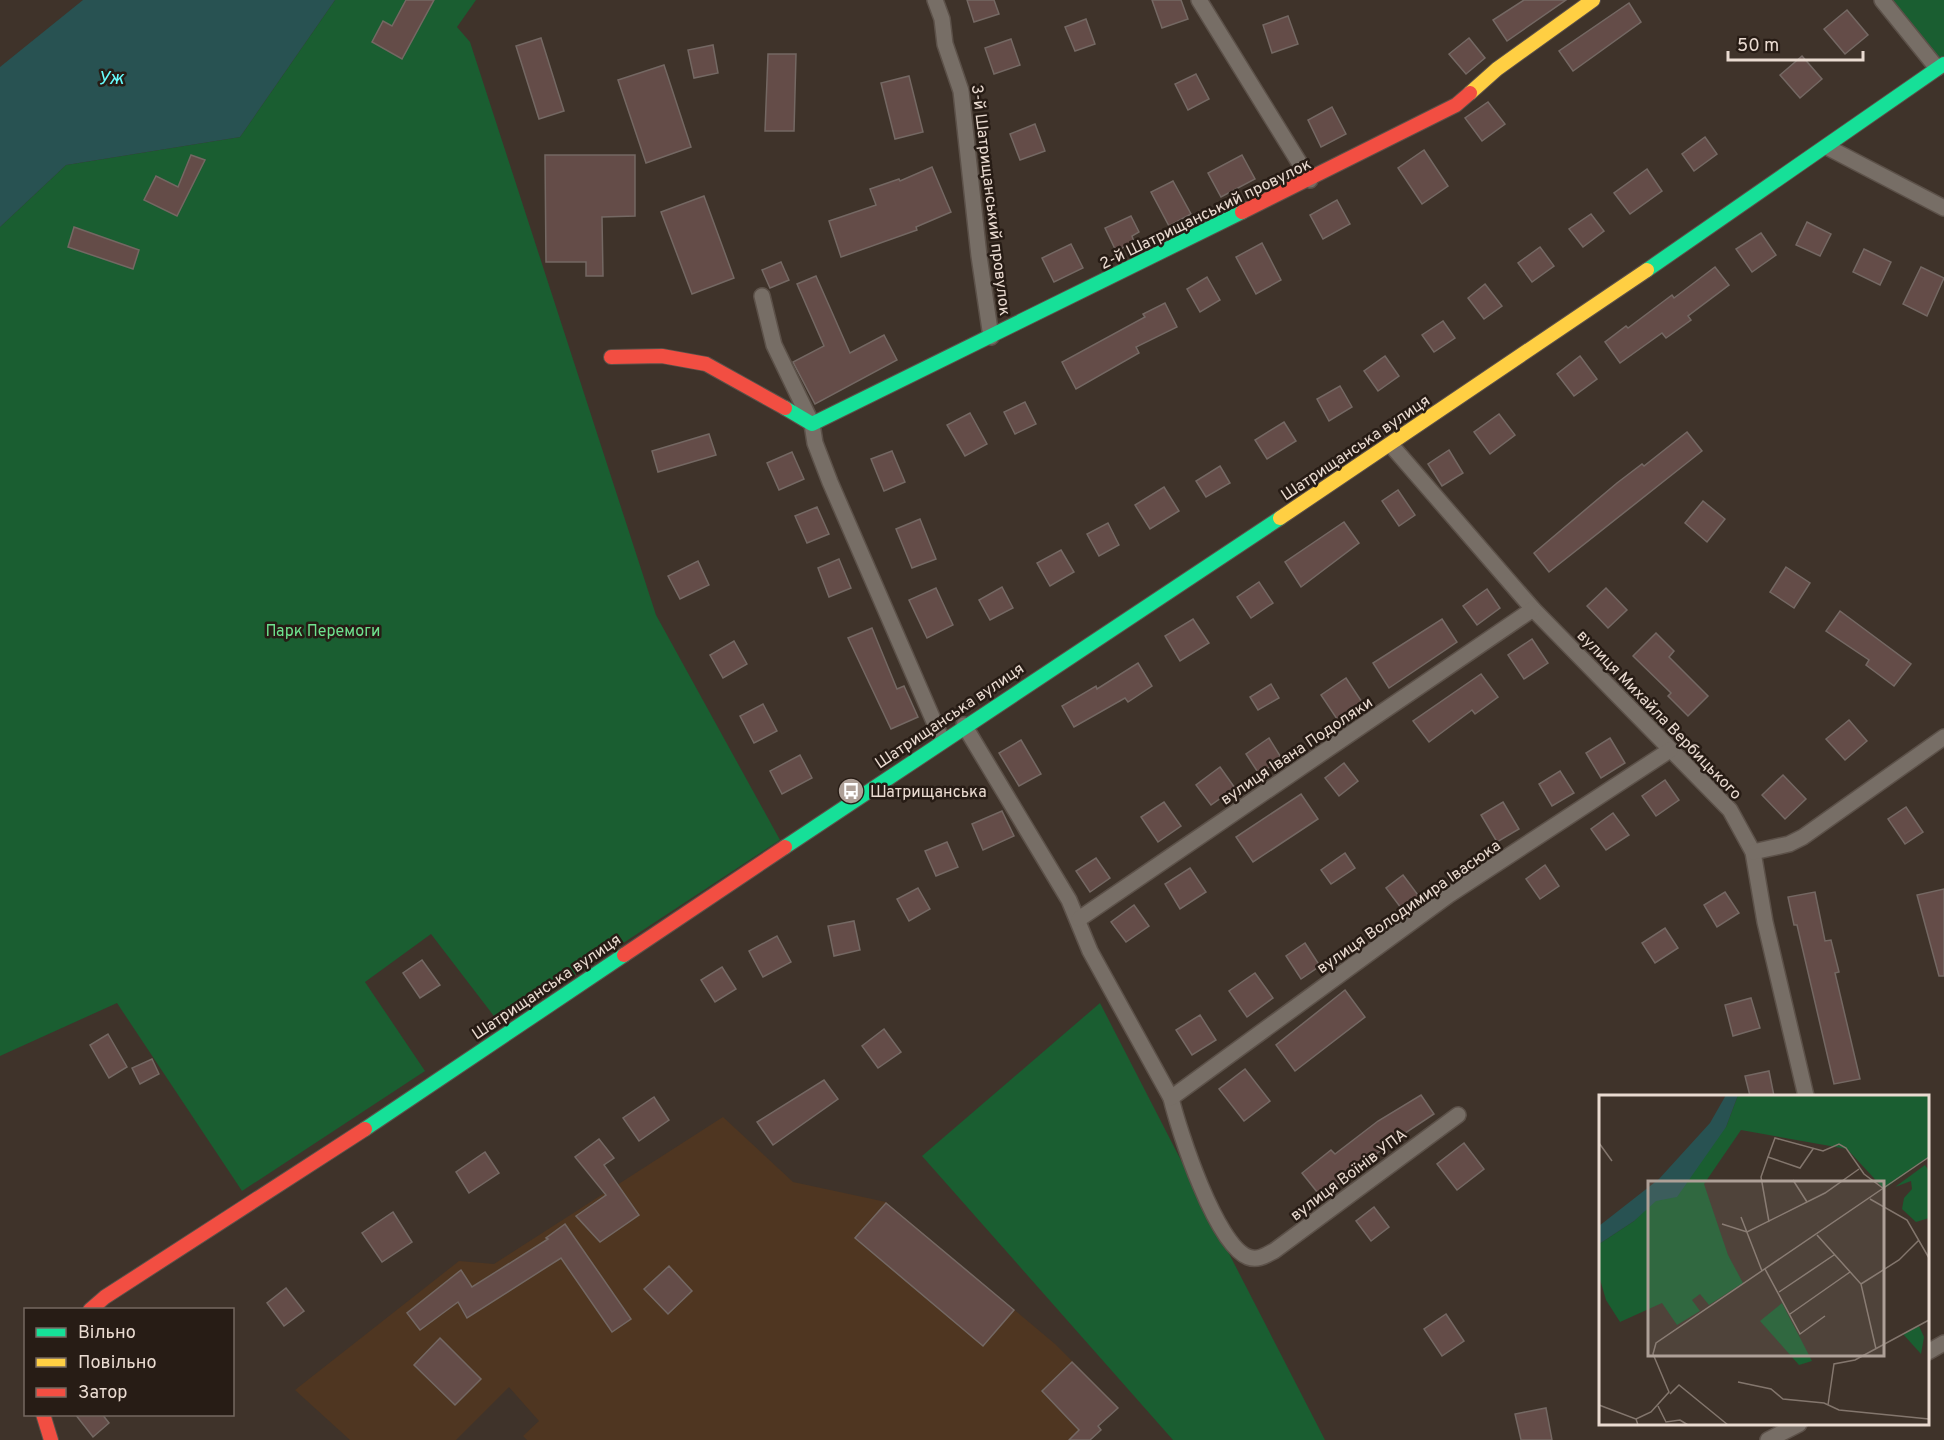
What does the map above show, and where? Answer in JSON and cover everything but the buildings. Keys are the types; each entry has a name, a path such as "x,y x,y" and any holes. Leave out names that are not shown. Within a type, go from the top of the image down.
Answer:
{"street":[{"name":"3-й Шатрищанський провулок","path":"935,0 942,19 945,44 961,91 979,256 991,337"},
{"path":"1199,0 1310,180"},
{"name":"2-й Шатрищанський провулок","path":"812,424 1310,180 1456,105 1497,69 1593,0"},
{"path":"1882,0 1941,66"},
{"name":"Шатрищанська вулиця","path":"92,1308 105,1297 342,1145 964,725 1391,445 1827,147 1941,66"},
{"path":"1827,147 1944,208"},
{"path":"762,296 774,345 812,424 815,444 830,482 942,740"},
{"path":"610,357 662,356 706,364 812,424"},
{"name":"вулиця Михайла Вербицького","path":"1391,445 1533,609 1730,810 1754,852 1766,922 1806,1095"},
{"name":"вулиця Івана Подоляки","path":"1079,919 1533,609"},
{"path":"964,725 1079,919 1090,951 1171,1098"},
{"path":"1754,852 1789,844 1803,837 1944,737"},
{"name":"вулиця Володимира Івасюка","path":"1171,1098 1449,895 1670,750"},
{"name":"вулиця Воїнів УПА","path":"1171,1098 1175,1119 1213,1214 1238,1250 1247,1257 1257,1259 1274,1251 1458,1115"},
{"path":"1929,1352 1944,1343"},
{"path":"44,1416 51,1440"},
{"path":"1768,1440 1797,1425"}],"shaded area":[{"path":"723,1117 793,1182 886,1202 1055,1344 1116,1405 1080,1440 527,1440 523,1436 539,1421 509,1387 456,1440 350,1440 295,1390 459,1261 494,1264"}],"green space":[{"name":"Парк Перемоги","path":"335,0 476,0 457,27 470,42 656,615 780,840 500,1024 431,934 365,982 425,1071 242,1191 117,1003 0,1056 0,227 66,165 240,137"},
{"path":"1882,0 1944,0 1944,64"},
{"path":"1100,1003 1325,1440 1173,1440 922,1156"}],"water":[{"name":"Уж","path":"83,0 335,0 240,137 66,165 0,227 0,67"}],"traffic: fast":[{"path":"1647,270 1944,64"},
{"path":"785,408 812,424 1242,212"},
{"path":"785,847 1280,518"},
{"path":"365,1129 624,955"}],"traffic: slow":[{"path":"1470,93 1497,69 1593,0"},
{"path":"1280,518 1647,270"}],"traffic: jam":[{"path":"1242,212 1456,105 1470,93"},
{"path":"611,357 662,356 706,364 785,408"},
{"path":"624,955 785,847"},
{"path":"92,1308 105,1297 365,1129"},
{"path":"44,1416 51,1440"}],"place":[{"name":"Шатрищанська","path":"851,791"}]}
